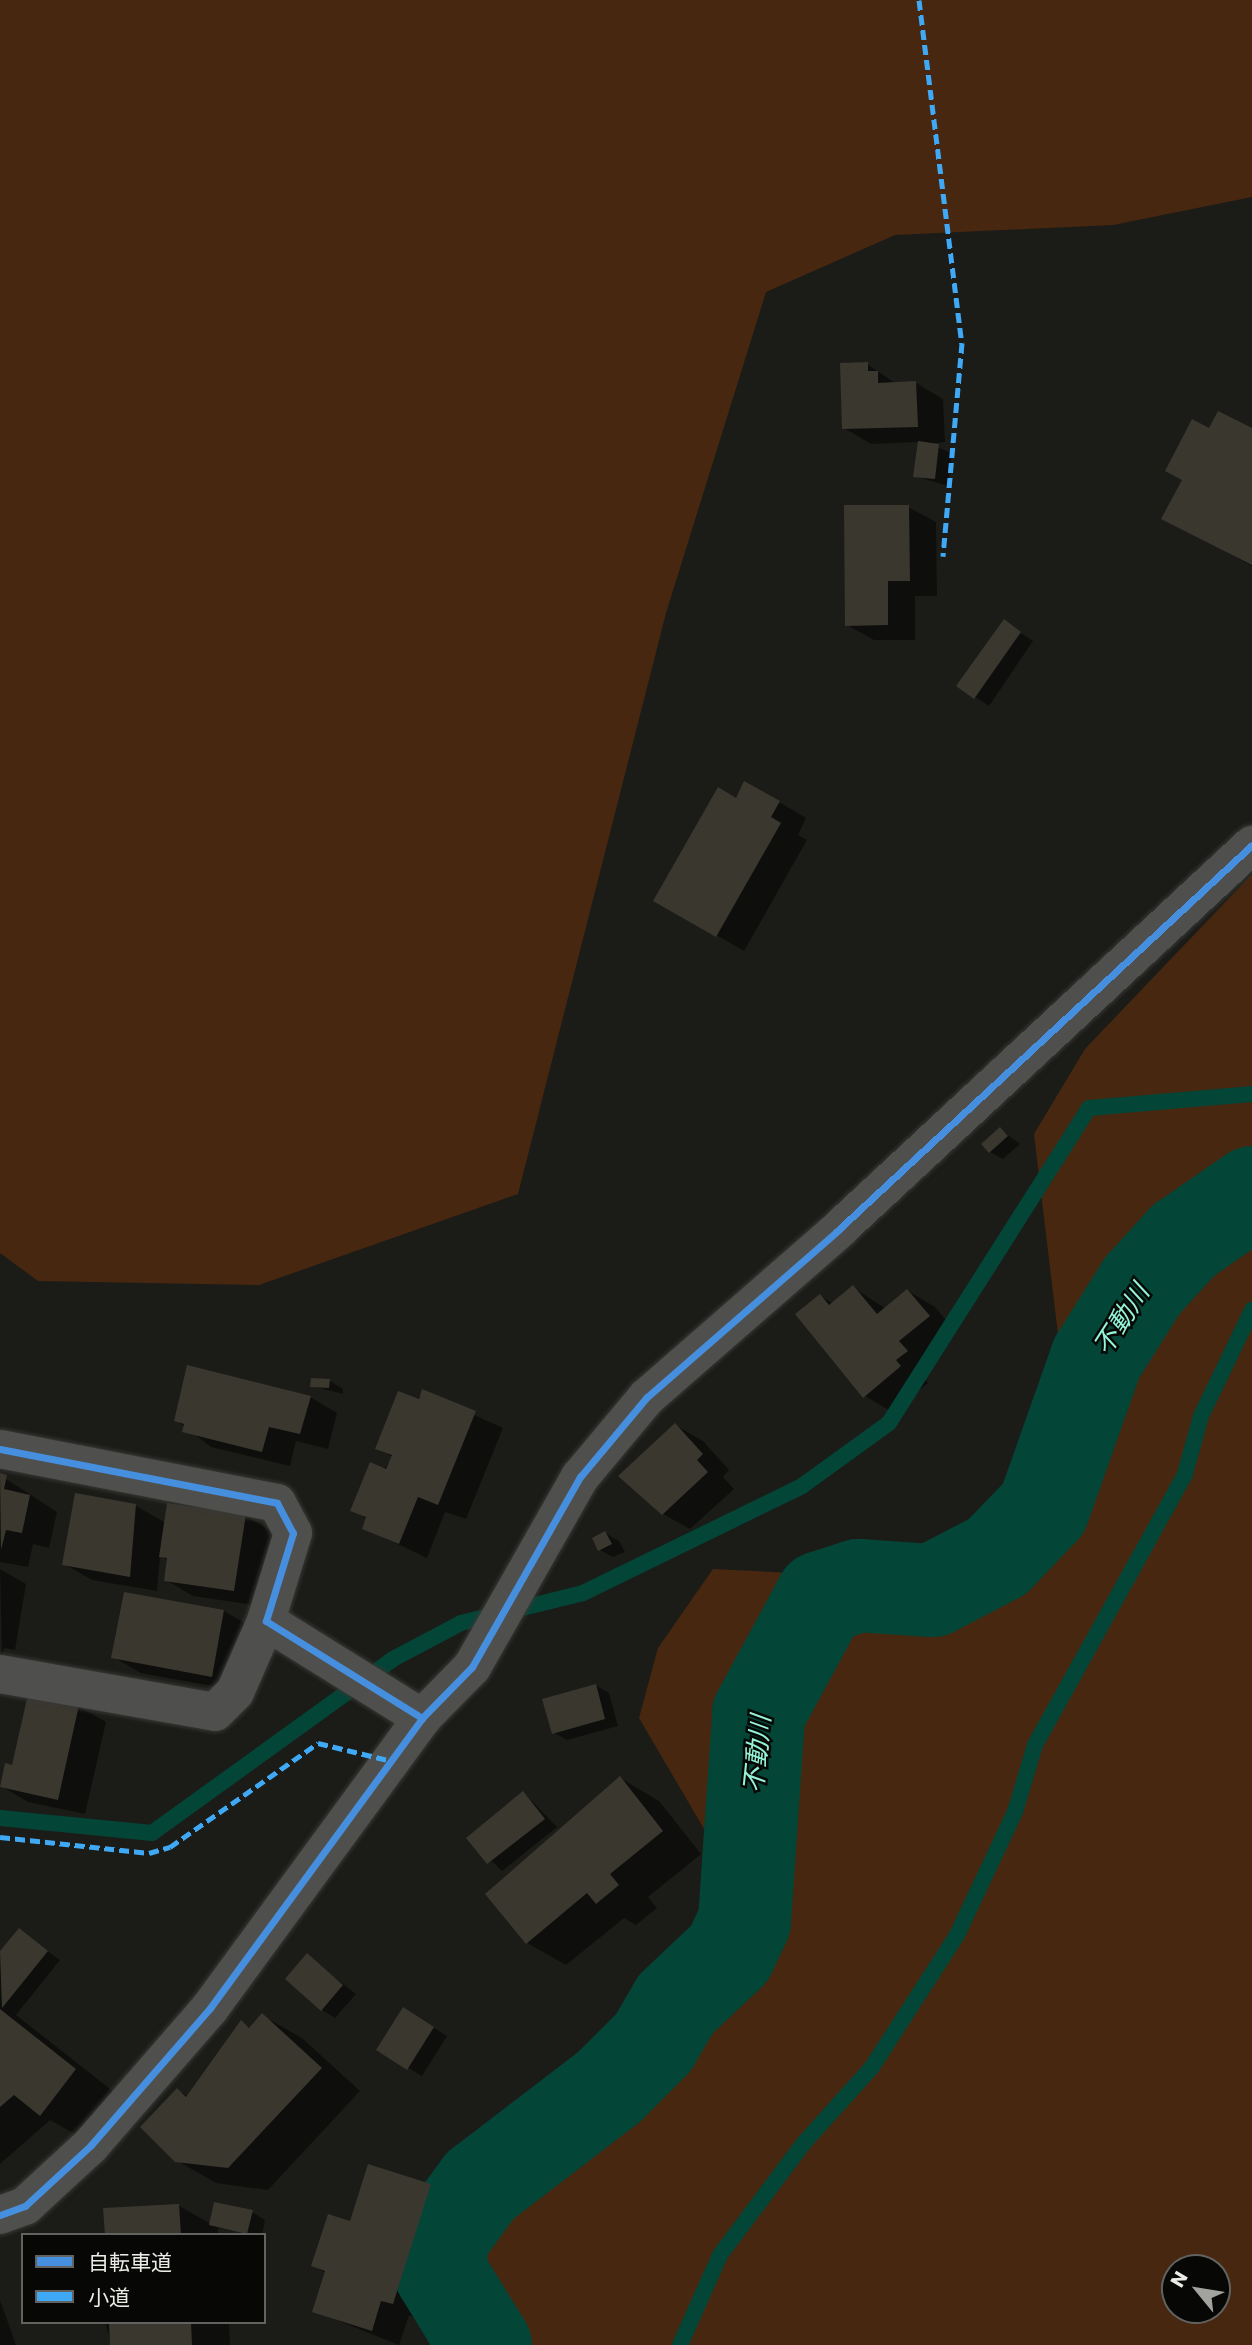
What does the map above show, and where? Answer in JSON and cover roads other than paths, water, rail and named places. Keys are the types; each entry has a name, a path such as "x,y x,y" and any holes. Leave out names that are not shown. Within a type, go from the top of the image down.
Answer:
{"street":[{"path":"0,2215 25,2206 91,2145 210,2008 422,1718 472,1667 580,1477 647,1396 837,1231 1252,845"},
{"path":"0,1449 277,1503 293,1534 266,1621 235,1692 215,1712 0,1674"},
{"path":"266,1621 422,1718"}],"waterway":[{"path":"0,1818 152,1833 393,1659 461,1623 583,1593 802,1486 889,1423 1089,1108 1252,1094"},
{"name":"不動川","path":"485,2345 440,2272 441,2238 480,2185 609,2086 653,2042 675,2004 729,1953 744,1921 758,1713 821,1597 858,1585 932,1590 997,1556 1043,1508 1096,1358 1142,1285 1183,1240 1252,1192"},
{"path":"680,2345 720,2255 803,2144 872,2067 957,1935 1015,1812 1035,1745 1185,1474 1201,1416 1252,1310"}]}
